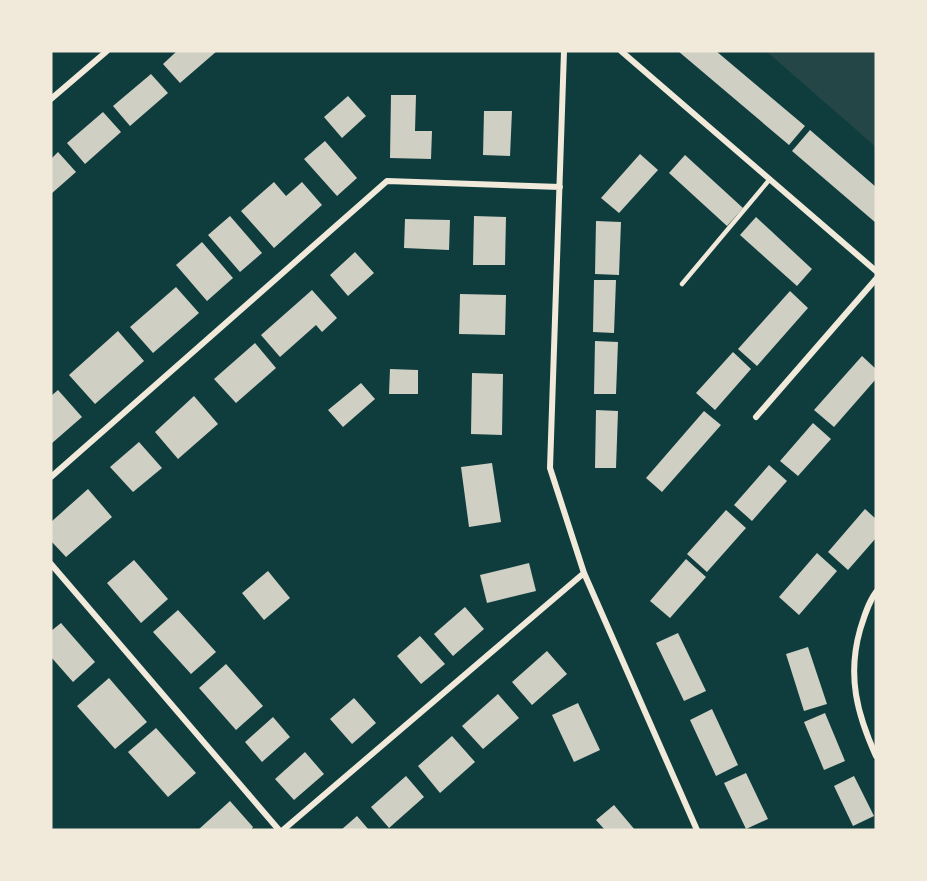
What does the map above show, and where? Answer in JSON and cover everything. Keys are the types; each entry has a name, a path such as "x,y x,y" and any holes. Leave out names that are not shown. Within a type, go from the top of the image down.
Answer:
{"street":[{"path":"51,99 107,51"},
{"path":"564,51 550,468 584,573 697,830"},
{"path":"621,51 876,271"},
{"path":"51,477 387,181 560,187"},
{"path":"756,417 876,279"},
{"path":"51,564 281,830 584,573"},
{"path":"876,592 863,618 853,665 854,692 861,718 876,756"}],"lane":[{"path":"682,284 770,179"}],"shaded area":[{"path":"766,51 876,51 876,147"}],"building":[{"path":"177,51 217,51 180,83 163,64"},
{"path":"678,51 716,51 805,126 789,145"},
{"path":"151,74 168,93 130,126 113,106"},
{"path":"391,95 416,95 415,131 432,131 431,159 390,158"},
{"path":"348,96 366,116 342,138 324,117"},
{"path":"484,111 512,111 510,156 483,155"},
{"path":"103,112 121,132 85,164 67,143"},
{"path":"810,130 876,187 876,223 792,151"},
{"path":"325,141 357,178 337,196 304,159"},
{"path":"58,152 76,172 51,194 51,159"},
{"path":"640,154 658,170 619,213 601,198"},
{"path":"685,155 743,208 727,226 669,173"},
{"path":"274,182 286,196 302,182 322,205 274,248 241,211"},
{"path":"230,216 262,253 240,272 208,235"},
{"path":"474,216 506,217 505,265 473,265"},
{"path":"756,217 812,269 797,286 740,235"},
{"path":"405,219 450,220 449,250 404,248"},
{"path":"596,221 621,222 619,275 595,274"},
{"path":"202,242 233,278 207,301 176,265"},
{"path":"355,252 374,273 348,296 330,275"},
{"path":"594,280 616,280 614,333 593,332"},
{"path":"176,287 199,313 153,353 130,327"},
{"path":"312,290 337,318 322,332 316,325 280,357 261,335"},
{"path":"790,291 808,308 757,366 738,349"},
{"path":"460,294 506,295 505,335 459,334"},
{"path":"118,331 144,361 95,404 69,375"},
{"path":"595,341 618,342 616,394 594,394"},
{"path":"255,343 276,368 236,403 214,379"},
{"path":"733,352 751,369 715,410 696,393"},
{"path":"862,356 876,369 876,379 834,427 814,410"},
{"path":"390,369 418,370 418,394 389,394"},
{"path":"472,373 503,374 502,435 471,434"},
{"path":"361,383 375,399 343,427 328,410"},
{"path":"58,390 82,417 51,444 51,396"},
{"path":"194,396 218,424 178,459 155,432"},
{"path":"596,410 618,411 616,468 595,468"},
{"path":"704,411 721,425 662,492 646,478"},
{"path":"813,423 831,439 798,476 780,461"},
{"path":"139,442 162,468 133,492 110,467"},
{"path":"492,463 501,522 469,527 461,467"},
{"path":"769,465 787,481 752,521 734,505"},
{"path":"88,489 112,517 66,557 51,541 51,522"},
{"path":"865,509 876,519 876,538 848,570 828,552"},
{"path":"726,510 746,528 707,572 687,554"},
{"path":"817,553 837,571 799,615 779,597"},
{"path":"686,559 706,577 670,618 650,601"},
{"path":"134,560 168,599 141,623 107,583"},
{"path":"529,563 536,591 487,603 480,575"},
{"path":"268,571 290,598 264,620 242,593"},
{"path":"465,607 484,629 453,656 434,634"},
{"path":"178,610 216,652 191,674 153,632"},
{"path":"61,623 95,662 73,682 51,657 51,631"},
{"path":"678,633 706,691 684,701 656,643"},
{"path":"420,636 445,664 421,684 397,656"},
{"path":"808,647 827,704 804,711 786,654"},
{"path":"547,651 567,674 532,705 512,682"},
{"path":"226,664 263,706 236,730 199,688"},
{"path":"109,678 147,722 115,749 77,706"},
{"path":"498,694 519,718 483,749 462,726"},
{"path":"354,698 376,723 352,744 330,719"},
{"path":"578,703 600,750 574,762 552,715"},
{"path":"712,709 738,765 716,776 690,720"},
{"path":"825,713 845,761 824,770 804,722"},
{"path":"273,717 290,737 262,762 245,742"},
{"path":"156,728 196,773 168,797 128,752"},
{"path":"452,736 475,762 440,793 418,766"},
{"path":"305,752 324,774 294,800 275,779"},
{"path":"746,773 768,819 746,829 724,783"},
{"path":"406,776 424,797 389,828 371,807"},
{"path":"854,776 874,816 853,826 834,786"},
{"path":"230,801 253,827 251,830 198,830"},
{"path":"614,805 635,830 605,830 596,820"},
{"path":"357,816 369,830 341,830"}]}
